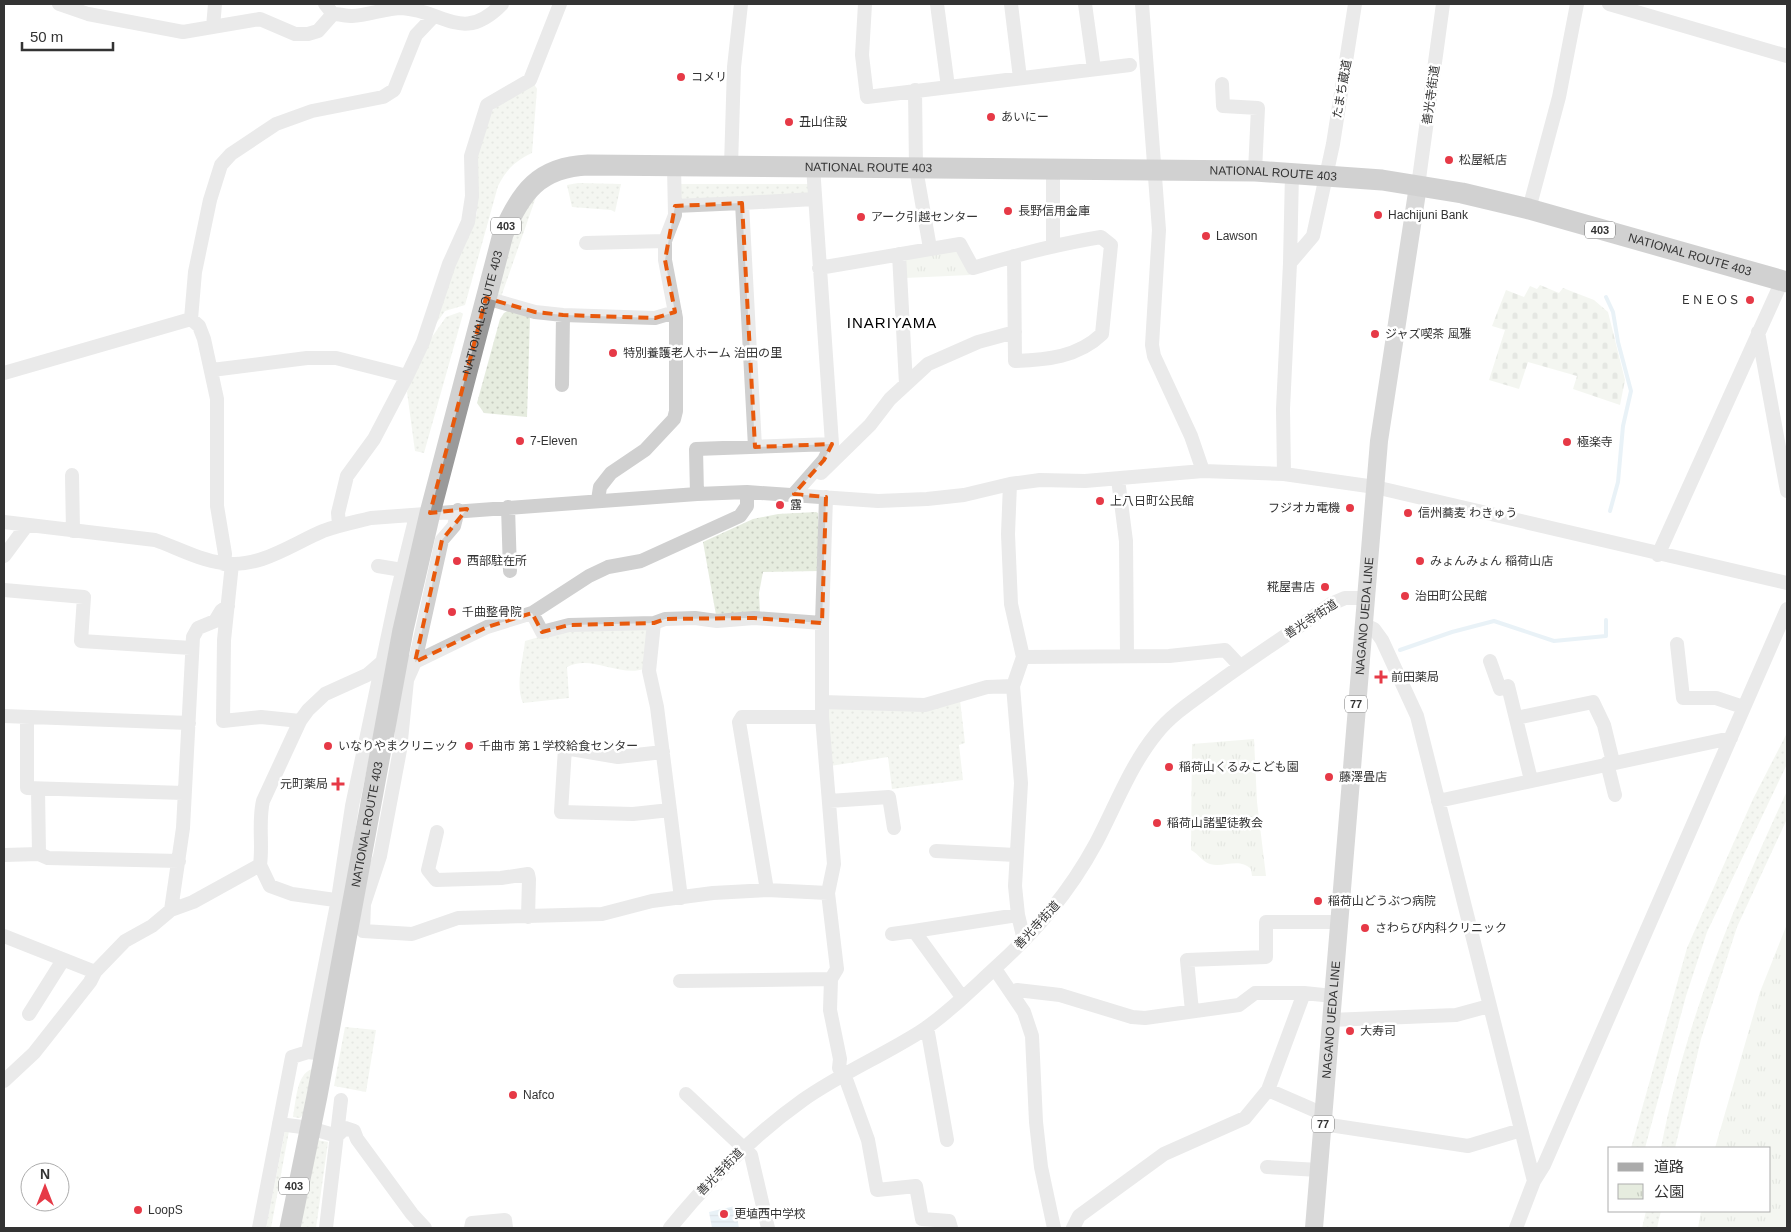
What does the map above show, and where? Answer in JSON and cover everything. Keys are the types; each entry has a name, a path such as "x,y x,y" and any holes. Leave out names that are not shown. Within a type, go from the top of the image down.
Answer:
{"highway":[{"name":"NATIONAL ROUTE 403","path":"308,1136 316,1053 352,901 398,662 422,519 486,298 502,234 516,205 529,187 548,174 569,166 813,166 916,169 1255,171 1326,175 1418,186 1528,209 1785,278"},
{"name":"403","path":"282,1228 308,1136"},
{"name":"403","path":"290,1228 308,1136"}],"main road":[{"name":"NAGANO UEDA LINE","path":"1314,1228 1375,487 1386,393 1418,186"}],"street":[{"path":"59,4 89,9 183,32 260,18 295,34 308,34 318,31 329,9 352,16 402,8 464,24 479,22 491,15 502,4"},
{"path":"213,27 215,4"},
{"path":"340,525 338,513 347,476 374,439 407,376 423,342 449,264 468,222 472,196 472,156 487,105 530,80 560,4"},
{"path":"731,166 734,67 741,4"},
{"path":"865,4 862,55 867,97 1130,65"},
{"path":"937,4 948,87"},
{"path":"1011,4 1020,78"},
{"path":"1086,4 1094,69"},
{"path":"1142,4 1159,230 1152,346 1154,356 1191,436 1202,471"},
{"name":"たまち蔵道","path":"1290,263 1313,236 1326,175 1355,4"},
{"name":"善光寺街道","path":"1418,186 1443,4"},
{"path":"1528,209 1559,96 1577,4"},
{"path":"1610,4 1787,56"},
{"path":"191,319 195,272 210,200 221,165 231,154 276,124 306,112 383,97 394,90 416,35 434,16"},
{"path":"1222,84 1223,106 1258,108 1255,171"},
{"path":"915,90 916,169 930,248"},
{"path":"598,500 600,487 611,473 645,450 674,419 675,312 665,260 666,241 675,214 674,166"},
{"path":"799,494 824,460 832,444 813,166"},
{"path":"1053,169 1053,245"},
{"path":"1284,474 1283,409 1292,173"},
{"path":"675,206 814,199"},
{"path":"742,203 755,447"},
{"path":"819,268 960,244 973,268 1014,256 1053,245 1101,236 1111,245 1102,334 1092,343 1052,360 1015,361 1014,256"},
{"path":"586,243 666,241"},
{"path":"899,254 906,384"},
{"path":"1658,555 1758,332 1785,278"},
{"path":"486,298 535,312 563,315 655,318 675,312"},
{"path":"562,385 563,315"},
{"path":"191,319 199,326 212,370 217,399 217,506 228,564 228,606 222,681 223,720 261,717 300,721"},
{"path":"4,373 191,319"},
{"path":"799,494 870,425 890,399 928,364 978,342 1015,332"},
{"path":"1758,332 1787,491"},
{"path":"212,370 307,358 336,358 407,376"},
{"path":"697,494 696,449 832,444"},
{"path":"4,522 155,540 173,546 188,554 228,564 268,557 340,525 371,518 422,519 458,510 747,492 878,500 927,499 964,495 1010,484 1040,480 1085,481 1202,471 1284,474 1375,487 1658,555 1787,583"},
{"path":"72,475 74,531"},
{"path":"1118,478 1126,541 1127,656"},
{"path":"1010,484 1008,534 1011,604 1023,657 1013,686 1020,783 1016,855 1018,915 1024,940"},
{"path":"747,492 748,506 740,516 641,561 608,566 532,613 487,627 398,662 325,694 308,710 300,721 263,801 260,813 262,849 260,865 270,886 292,894 352,901 363,931 412,934 458,918 602,914 652,901 767,890 828,893"},
{"path":"826,497 822,623 822,717 834,864 828,893 837,969 831,979 830,1010 840,1059 839,1068 868,1140 877,1190 916,1186 922,1219 949,1221 951,1228"},
{"path":"508,507 510,571"},
{"path":"398,662 442,540 454,526 458,510"},
{"path":"398,662 402,570 422,519"},
{"path":"4,556 27,525"},
{"path":"378,566 402,570"},
{"path":"4,590 84,597 81,641 191,648"},
{"name":"善光寺街道","path":"670,1228 710,1179 743,1148 804,1099 926,1027 995,969 1024,940 1057,906 1077,876 1108,819 1135,763 1158,731 1190,703 1240,666 1336,601 1365,598"},
{"path":"171,910 179,861 191,648 194,632 198,628 214,621 221,611 228,606"},
{"path":"1516,1228 1534,1181 1544,1165 1787,609"},
{"path":"532,613 542,632 570,625 654,623 665,619 695,618 717,621 754,618 822,623"},
{"path":"654,623 649,671 663,752 681,898"},
{"path":"1363,624 1374,629 1382,640 1417,716 1534,1181"},
{"path":"1677,644 1682,698 1716,698 1743,708"},
{"path":"1023,657 1169,656 1225,650 1240,666"},
{"path":"1490,661 1500,689 1508,686 1531,780"},
{"path":"822,702 925,705 987,687 1013,686"},
{"path":"1516,718 1594,702 1604,725 1615,795"},
{"path":"4,716 188,722"},
{"path":"27,717 27,788 184,793"},
{"path":"767,890 739,722 742,717 822,717"},
{"path":"1438,801 1731,738"},
{"path":"663,752 618,757 565,748 561,812 633,814 670,810"},
{"path":"38,789 39,854"},
{"path":"829,801 889,797 894,828"},
{"path":"437,832 428,870 436,880 501,878 528,874 530,879 528,917"},
{"path":"936,851 1016,855"},
{"path":"4,855 39,854 48,858 179,861"},
{"path":"4,1080 34,1053 90,982 95,972 125,941 152,926 171,910 193,902 260,865"},
{"path":"892,934 1018,915"},
{"path":"1192,1011 1187,960 1266,957 1266,922 1338,922"},
{"path":"914,931 962,997"},
{"path":"4,936 95,972"},
{"path":"29,1014 63,960"},
{"path":"995,969 1024,1012 1032,1036 1036,1122 1041,1167 1054,1228"},
{"path":"680,982 831,979"},
{"path":"1012,993 1017,990 1060,995 1132,1017 1145,1018 1239,1005 1255,994 1304,993 1332,996"},
{"path":"1072,1228 1079,1216 1164,1154 1245,1118 1268,1090 1304,993"},
{"path":"1330,1020 1456,1016 1489,1006"},
{"path":"926,1027 947,1140"},
{"path":"259,1228 292,1057 316,1053"},
{"path":"1268,1090 1314,1110 1323,1118 1468,1146 1521,1130"},
{"path":"686,1094 751,1155 768,1228"},
{"path":"326,1228 341,1100"},
{"path":"279,1124 308,1136 338,1136 345,1128 354,1131 357,1139 412,1214 425,1228"},
{"path":"1267,1167 1319,1170"},
{"path":"471,1228 472,1223 506,1220 506,1228"}],"highlighted area":[{"path":"742,203 755,447 832,444 824,460 794,494 826,497 822,623 754,618 665,619 654,623 569,625 542,632 532,613 487,627 415,662 442,540 467,509 430,513 486,298 535,312 563,315 655,318 675,312 665,260 675,206"}],"green space":[{"path":"534,84 537,89 532,153 512,167 504,175 498,186 465,305 445,311 430,332 477,213 476,157 490,113 499,104"},
{"path":"578,183 621,184 615,212 611,210 572,207 567,185"},
{"path":"680,184 808,184 809,192 806,195 682,201 680,198"},
{"path":"536,197 501,297 497,294 510,242 521,215"},
{"path":"954,251 961,254 970,275 905,278 904,261 907,259"},
{"path":"1540,285 1559,293 1563,288 1594,300 1608,312 1625,380 1620,405 1573,389 1577,376 1528,362 1519,389 1489,380 1505,330 1492,326 1506,290 1524,297 1530,286 1537,289"},
{"path":"509,310 530,317 527,417 484,413 477,403 500,319"},
{"path":"460,312 463,314 424,453 415,451 407,392 425,347 446,317"},
{"path":"818,513 819,571 763,572 759,593 760,613 716,615 703,542 753,519 778,514"},
{"path":"639,628 647,630 644,669 634,671 595,664 576,664 567,667 569,698 523,703 520,689 520,673 525,641 560,631"},
{"path":"960,700 965,743 959,745 963,780 892,789 888,757 830,766 827,710 830,707"},
{"path":"1787,733 1787,764 1707,932 1686,996 1645,1147 1631,1147 1687,948 1753,799"},
{"path":"1254,739 1257,802 1266,876 1252,876 1251,869 1242,864 1210,864 1191,850 1192,744"},
{"path":"1787,791 1787,819 1737,927 1701,1039 1675,1147 1661,1147 1683,1055 1697,1010 1748,878"},
{"path":"1787,924 1787,1228 1698,1228 1701,1212 1771,1212 1771,1147 1715,1147 1760,992"},
{"path":"345,1027 376,1030 366,1092 334,1086"},
{"path":"312,1069 303,1115 300,1118 293,1117 300,1083 307,1072"},
{"path":"285,1131 289,1131 271,1228 266,1228"},
{"path":"317,1140 328,1142 316,1228 300,1228"},
{"path":"1646,1212 1661,1212 1657,1228 1642,1228"}],"water":[{"path":"735,1206 739,1228 712,1228 709,1212"}],"waterway":[{"path":"1606,297 1613,312 1618,342 1631,391 1623,426 1618,482 1610,511"},
{"path":"1400,650 1452,632 1494,621 1554,641 1606,636 1606,620"}],"place":[{"name":"コメリ","path":"681,77"},
{"name":"あいにー","path":"991,117"},
{"name":"丑山住設","path":"789,122"},
{"name":"松屋紙店","path":"1449,160"},
{"name":"長野信用金庫","path":"1008,211"},
{"name":"Hachijuni Bank","path":"1378,215"},
{"name":"アーク引越センター","path":"861,217"},
{"name":"Lawson","path":"1206,236"},
{"name":"ＥＮＥＯＳ","path":"1750,300"},
{"name":"ジャズ喫茶 風雅","path":"1375,334"},
{"name":"特別養護老人ホーム 治田の里","path":"613,353"},
{"name":"7-Eleven","path":"520,441"},
{"name":"極楽寺","path":"1567,442"},
{"name":"上八日町公民館","path":"1100,501"},
{"name":"露","path":"780,505"},
{"name":"フジオカ電機","path":"1350,508"},
{"name":"信州蕎麦 わきゅう","path":"1408,513"},
{"name":"西部駐在所","path":"457,561"},
{"name":"みょんみょん 稲荷山店","path":"1420,561"},
{"name":"糀屋書店","path":"1325,587"},
{"name":"治田町公民館","path":"1405,596"},
{"name":"千曲整骨院","path":"452,612"},
{"name":"前田薬局","path":"1381,677"},
{"name":"いなりやまクリニック","path":"328,746"},
{"name":"千曲市 第１学校給食センター","path":"469,746"},
{"name":"稲荷山くるみこども園","path":"1169,767"},
{"name":"藤澤畳店","path":"1329,777"},
{"name":"元町薬局","path":"338,784"},
{"name":"稲荷山諸聖徒教会","path":"1157,823"},
{"name":"稲荷山どうぶつ病院","path":"1318,901"},
{"name":"さわらび内科クリニック","path":"1365,928"},
{"name":"大寿司","path":"1350,1031"},
{"name":"Nafco","path":"513,1095"},
{"name":"LoopS","path":"138,1210"},
{"name":"更埴西中学校","path":"724,1214"}],"district":[{"name":"INARIYAMA","path":"892,322"}]}
